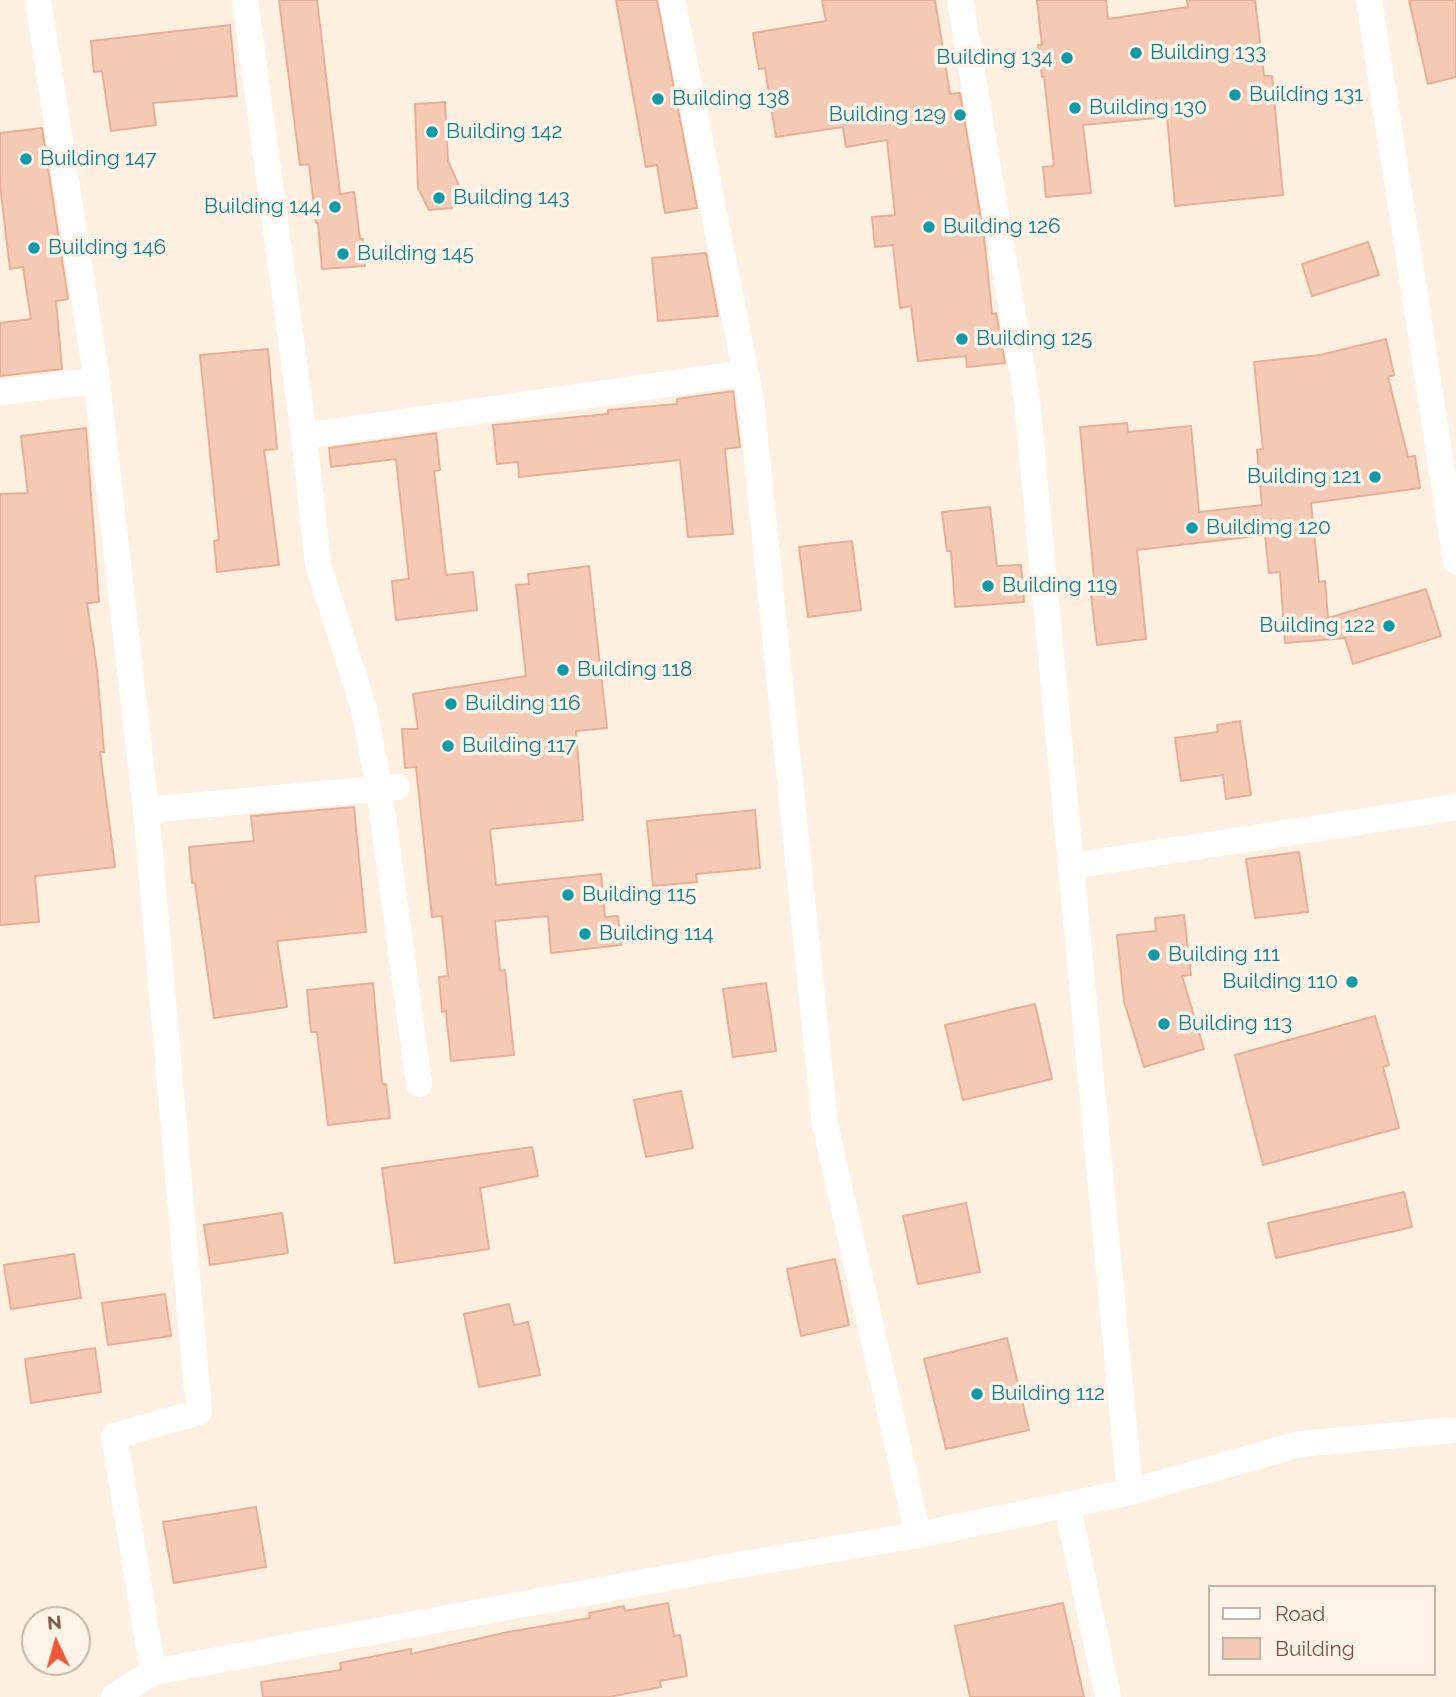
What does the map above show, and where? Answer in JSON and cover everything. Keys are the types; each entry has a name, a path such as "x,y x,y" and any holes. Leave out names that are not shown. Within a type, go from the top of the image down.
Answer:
{"street":[{"path":"38,0 97,381 146,810 198,1412 114,1436 153,1672"},
{"path":"245,0 304,436 318,564 388,787 419,1084"},
{"path":"672,0 751,400 825,1124 918,1535"},
{"path":"960,0 1027,400 1130,1492"},
{"path":"1369,0 1456,562"},
{"path":"304,436 746,373"},
{"path":"0,392 97,381"},
{"path":"146,810 388,787"},
{"path":"1071,866 1456,807"},
{"path":"114,1697 153,1672 743,1564 918,1535 1130,1492 1300,1444 1456,1430"},
{"path":"1067,1504 1108,1697"}],"building":[{"path":"279,0 317,0 340,194 354,192 365,266 322,269 309,164 300,165"},
{"name":"Building 138","path":"616,0 657,0 697,208 665,213 657,165 646,167"},
{"path":"822,0 935,0 950,94 960,93 984,237 992,314 996,313 1005,363 967,367 966,356 918,361 911,306 900,308 893,245 875,247 872,217 895,215 887,140 846,147 843,127 776,137 765,68 759,69 753,33 826,21"},
{"path":"1037,0 1106,0 1108,19 1188,7 1187,0 1255,0 1264,76 1272,76 1283,195 1175,206 1167,117 1083,125 1091,193 1046,197 1043,167 1054,166 1038,45 1042,45"},
{"path":"1409,0 1456,0 1456,77 1428,84"},
{"path":"230,25 237,96 153,103 156,125 111,131 102,71 94,72 91,41"},
{"path":"445,102 448,161 460,188 452,208 429,210 418,188 415,104"},
{"path":"42,128 68,299 56,301 62,369 0,376 0,323 31,319 23,267 10,269 0,185 0,133"},
{"path":"1368,242 1379,275 1312,296 1302,264"},
{"path":"706,253 718,316 658,321 652,258"},
{"path":"1386,339 1394,375 1388,377 1408,457 1415,456 1420,488 1311,503 1319,582 1325,581 1328,618 1426,589 1441,636 1353,664 1345,638 1285,643 1280,572 1269,573 1265,535 1137,550 1146,639 1097,645 1089,579 1094,578 1080,427 1127,423 1128,432 1191,426 1199,512 1262,505 1257,450 1263,449 1254,362 1320,355"},
{"path":"268,349 277,449 264,450 279,565 217,572 214,541 219,540 200,355"},
{"path":"733,391 740,447 725,449 733,534 688,537 680,460 519,477 518,462 497,464 493,425 608,414 608,410 677,404 677,399"},
{"path":"86,428 99,602 87,603 97,670 104,752 100,752 115,867 35,876 39,922 0,925 0,494 28,493 21,436"},
{"path":"436,433 440,470 434,471 446,575 473,572 477,610 396,620 392,581 409,579 396,459 331,467 329,448"},
{"path":"990,507 997,566 1021,565 1024,602 955,607 951,551 947,551 942,512"},
{"path":"852,541 861,610 808,617 799,547"},
{"path":"589,566 607,728 576,731 583,820 490,829 496,885 601,874 605,917 618,916 621,945 551,953 548,916 495,921 500,971 505,970 514,1055 451,1061 446,1011 442,1012 439,977 448,976 442,916 432,917 416,767 405,768 402,729 418,729 413,694 526,676 516,585 529,584 528,574"},
{"path":"1240,721 1251,795 1226,799 1223,775 1181,781 1175,738 1218,732 1217,725"},
{"path":"354,807 366,932 277,941 287,1007 214,1018 195,883 192,883 189,847 254,841 251,816"},
{"path":"755,810 760,868 696,874 697,882 653,886 647,821"},
{"path":"1299,852 1308,912 1255,918 1246,859"},
{"path":"1184,915 1191,975 1182,976 1204,1049 1144,1067 1124,1001 1117,935 1156,931 1155,918"},
{"path":"373,983 382,1084 386,1084 390,1118 328,1125 317,1032 311,1032 307,990"},
{"path":"766,983 776,1051 733,1057 723,989"},
{"path":"1035,1004 1052,1079 963,1100 945,1025"},
{"path":"1375,1016 1389,1065 1383,1067 1399,1128 1263,1165 1235,1055"},
{"path":"681,1091 693,1148 646,1157 634,1100"},
{"path":"532,1147 538,1176 480,1188 489,1249 395,1263 382,1168"},
{"path":"1404,1192 1412,1227 1276,1258 1268,1223"},
{"path":"966,1203 980,1272 918,1284 903,1216"},
{"path":"282,1213 288,1253 210,1265 204,1225"},
{"path":"74,1254 81,1298 11,1309 4,1265"},
{"path":"835,1259 849,1325 801,1336 787,1269"},
{"path":"165,1294 171,1336 108,1345 102,1303"},
{"path":"509,1304 514,1325 528,1322 540,1375 479,1387 464,1314"},
{"name":"Building 112","path":"1007,1338 1029,1430 946,1449 924,1359"},
{"path":"95,1348 101,1392 31,1403 25,1359"},
{"path":"256,1507 266,1567 174,1583 163,1522"},
{"path":"668,1603 674,1636 680,1635 687,1676 660,1681 661,1687 609,1697 263,1697 261,1682 341,1670 340,1663 411,1649 411,1654 508,1632 590,1618 589,1613 624,1606 625,1611"},
{"path":"1063,1603 1084,1697 970,1697 955,1626"}],"place":[{"name":"Building 133","path":"1136,53"},
{"name":"Building 134","path":"1067,58"},
{"name":"Building 131","path":"1235,95"},
{"name":"Building 138","path":"658,99"},
{"name":"Building 130","path":"1075,108"},
{"name":"Building 129","path":"960,115"},
{"name":"Building 142","path":"432,132"},
{"name":"Building 147","path":"26,159"},
{"name":"Building 143","path":"439,198"},
{"name":"Building 144","path":"335,207"},
{"name":"Building 126","path":"929,227"},
{"name":"Building 146","path":"34,248"},
{"name":"Building 145","path":"343,254"},
{"name":"Building 125","path":"962,339"},
{"name":"Building 121","path":"1375,477"},
{"name":"Buildimg 120","path":"1192,528"},
{"name":"Building 119","path":"988,586"},
{"name":"Building 122","path":"1389,626"},
{"name":"Building 118","path":"563,670"},
{"name":"Building 116","path":"451,704"},
{"name":"Building 117","path":"448,746"},
{"name":"Building 115","path":"568,895"},
{"name":"Building 114","path":"585,934"},
{"name":"Building 111","path":"1154,955"},
{"name":"Building 110","path":"1352,982"},
{"name":"Building 113","path":"1164,1024"},
{"name":"Building 112","path":"977,1394"}]}
